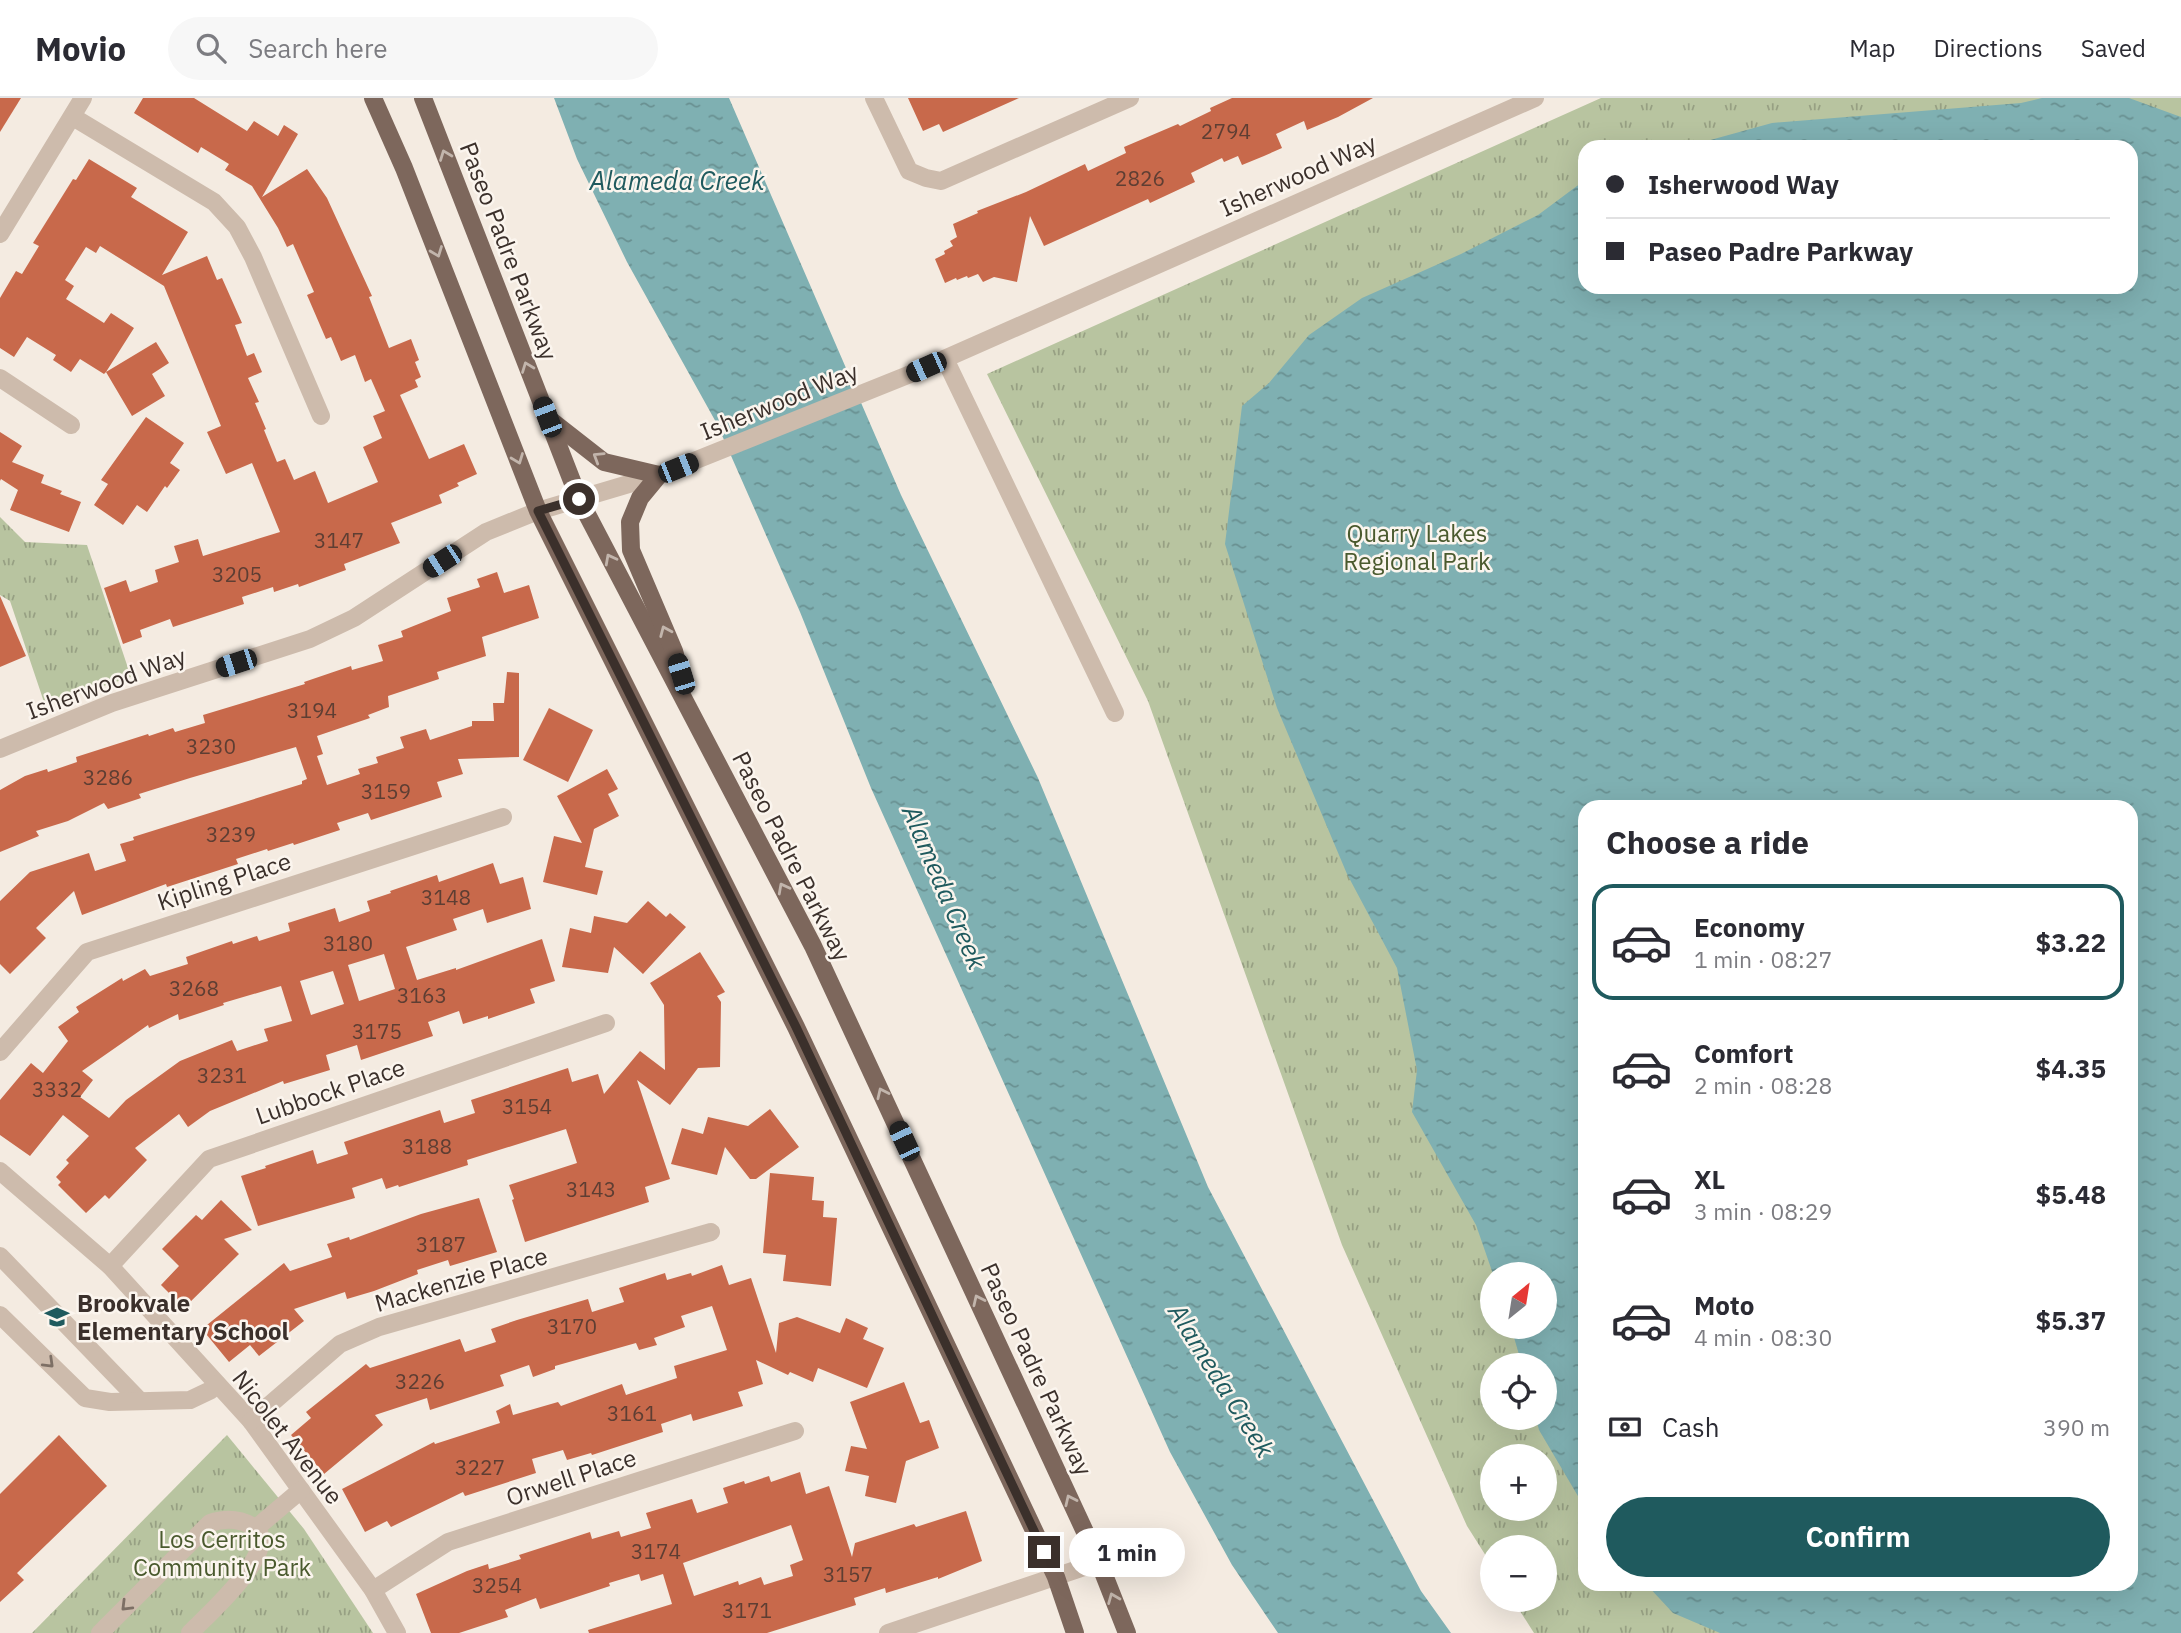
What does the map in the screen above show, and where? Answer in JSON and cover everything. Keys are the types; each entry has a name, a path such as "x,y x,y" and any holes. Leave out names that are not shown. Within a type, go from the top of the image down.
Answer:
{"main road":[{"path":"373,98 404,169 538,511 796,1027 1056,1577 1075,1633"},
{"name":"Paseo Padre Parkway","path":"424,98 579,499 813,946 1099,1562 1127,1633"},
{"path":"547,417 604,463 662,474"},
{"path":"662,474 640,498 630,522 631,550 674,651 694,719"}],"street":[{"path":"0,234 83,98"},
{"path":"874,98 909,171 942,181 1130,98"},
{"name":"Isherwood Way","path":"0,749 112,703 310,639 354,618 486,532 538,511 662,474 904,377 1535,98"},
{"path":"73,117 214,202 237,226 321,416"},
{"path":"945,359 1115,713"},
{"path":"0,378 71,425"},
{"name":"Kipling Place","path":"0,1052 87,951 503,817"},
{"name":"Lubbock Place","path":"110,1266 209,1159 606,1023"},
{"name":"Nicolet Avenue","path":"0,1171 110,1266 251,1421 373,1590 397,1633"},
{"name":"Mackenzie Place","path":"251,1421 340,1344 379,1327 711,1232"},
{"path":"0,1256 140,1401"},
{"path":"0,1315 85,1398 110,1402 190,1400 211,1390 217,1384"},
{"name":"Orwell Place","path":"373,1590 448,1542 795,1431"},
{"path":"256,1528 301,1490"},
{"path":"100,1633 210,1523 225,1519 236,1520 256,1528 261,1535 253,1564 190,1633"},
{"path":"888,1633 1099,1562"}],"green space":[{"name":"Quarry Lakes Regional Park","path":"1601,98 2181,98 2181,1633 1534,1633 1521,1612 1557,1612 1557,1535 1480,1535 1480,1546 1467,1526 1342,1245 1148,701 987,374"},
{"path":"0,517 25,542 87,545 131,677 45,705 10,601 0,595"},
{"name":"Los Cerritos Community Park","path":"227,1435 304,1529 373,1633 32,1633"}],"water":[{"name":"Alameda Creek","path":"554,98 729,98 901,495 1038,778 1208,1187 1421,1591 1451,1633 1278,1633 1232,1565 1170,1452 871,788 800,612 717,424 627,262 577,159"},
{"name":"Quarry Lakes Regional Park","path":"2042,98 2129,98 2181,117 2181,1633 1720,1633 1673,1613 1653,1591 2138,1591 2138,800 1578,800 1578,1496 1557,1461 1557,1444 1547,1444 1539,1430 1557,1430 1557,1353 1519,1353 1514,1339 1558,1339 1558,1262 1489,1262 1476,1225 1412,1112 1417,1070 1397,968 1347,874 1277,708 1225,544 1242,406 1269,383 1309,335 1362,298 1461,254 1538,215 1578,185 1578,294 2138,294 2138,140 1710,140 1772,123 2021,103"}],"building":[{"path":"0,98 21,98 0,132"},
{"path":"143,98 194,98 247,131 254,121 278,136 284,125 298,134 262,197 307,169 327,198 372,296 369,297 389,348 411,339 419,360 415,362 421,377 415,380 418,387 400,395 429,459 464,444 477,474 439,495 442,503 391,523 400,543 344,564 346,570 299,587 298,584 274,592 273,587 242,597 244,604 173,627 170,619 140,630 142,637 123,644 104,588 126,580 130,592 158,582 155,570 179,562 174,546 198,539 203,556 280,532 252,463 226,474 207,432 221,426 164,286 100,246 96,253 86,247 65,280 74,286 66,299 104,323 111,313 134,328 104,374 80,359 71,372 53,360 56,355 27,337 14,357 0,348 0,298 16,271 22,274 39,246 33,243 73,179 76,180 89,159 137,188 131,197 188,232 162,275 207,256 217,280 222,278 242,323 235,325 247,356 254,353 262,372 248,378 259,402 255,403 277,462 285,459 294,480 315,471 328,503 378,482 363,447 382,438 373,416 385,411 371,379 365,382 355,355 341,361 331,337 326,339 307,295 314,292 293,244 287,247 252,186 225,170 229,164 201,147 198,153 134,113"},
{"path":"908,98 1019,98 943,132 939,124 923,131"},
{"path":"1232,98 1373,98 1307,130 1304,121 1276,134 1282,148 1242,165 1238,156 1224,162 1222,158 1191,173 1195,182 1150,203 1148,199 1044,246 1030,216 1017,282 994,277 983,282 978,274 945,283 935,259 953,246 950,241 957,237 953,224 1085,164 1088,171 1126,153 1124,147 1178,124 1180,126"},
{"path":"156,342 169,363 152,374 165,396 132,416 106,372"},
{"path":"146,417 184,443 170,463 180,470 147,512 137,505 123,525 94,505 108,484 101,480"},
{"path":"0,432 22,446 12,462 44,475 41,483 81,502 69,532 10,510 18,490 1,479 0,481"},
{"path":"497,572 504,593 529,585 539,618 482,637 486,656 437,672 439,679 388,696 389,707 368,715 370,718 317,736 323,754 317,756 327,785 360,774 358,769 378,763 376,757 404,748 400,737 426,729 430,740 472,726 472,721 494,721 493,703 504,703 507,672 519,673 519,757 458,759 463,774 437,782 442,797 371,820 368,813 337,823 340,830 236,859 238,864 167,887 166,884 82,915 74,891 36,928 46,938 10,974 0,964 0,901 30,872 89,853 95,871 126,861 120,844 134,840 133,837 302,784 302,781 307,779 296,747 139,794 141,798 108,809 104,803 68,821 36,831 39,836 0,852 0,790 25,776 47,769 48,772 77,762 76,757 148,734 149,736 173,728 175,732 205,723 203,715 305,684 304,682 351,666 352,670 383,661 378,645 403,637 401,631 451,611 447,598 480,587 477,579"},
{"path":"0,596 26,656 0,667"},
{"path":"549,708 593,730 568,782 523,760"},
{"path":"607,769 618,789 608,794 619,816 594,829 585,867 603,871 597,895 543,882 554,836 582,843 557,796"},
{"path":"493,863 500,884 523,877 531,909 487,923 483,909 453,919 457,930 406,947 417,980 456,970 542,939 555,981 530,989 535,1003 488,1019 488,1016 463,1024 459,1011 428,1022 433,1036 361,1060 357,1045 326,1055 330,1070 284,1084 283,1081 210,1111 188,1127 179,1114 135,1148 147,1160 109,1199 105,1195 86,1213 58,1185 61,1182 56,1177 69,1163 66,1160 89,1136 63,1115 30,1156 0,1135 0,1100 31,1063 43,1073 68,1041 58,1027 79,1012 76,1007 122,978 123,981 145,969 150,976 188,964 186,957 232,941 233,944 257,936 259,941 290,931 288,923 335,908 339,922 370,911 367,901 391,893 390,891 437,875 439,882","holes":["384,954 395,989 359,1001 348,965","333,971 344,1004 311,1015 300,981","281,986 292,1021 264,1029 268,1041 237,1051 232,1040 180,1061 126,1100 109,1118 80,1097 93,1080 82,1071 148,1025 149,1028 178,1014 179,1020 224,1005 223,1003"]},
{"path":"648,901 666,917 670,913 686,927 643,974 614,947 608,973 562,967 570,928 591,933 594,916 627,923"},
{"path":"700,952 725,992 717,996 721,1002 720,1067 698,1068 670,1105 637,1080 670,1179 645,1187 649,1202 525,1242 509,1185 577,1163 566,1129 467,1160 468,1165 399,1187 398,1185 386,1189 382,1178 352,1188 355,1198 258,1226 241,1176 266,1168 265,1166 313,1150 317,1164 348,1154 344,1142 440,1110 444,1123 475,1113 471,1100 568,1068 572,1082 598,1074 604,1094 640,1051 665,1070 664,1005 650,983"},
{"path":"770,1109 799,1147 756,1179 750,1179 725,1147 717,1175 671,1164 682,1128 703,1134 708,1117 748,1126"},
{"path":"770,1173 814,1177 812,1200 824,1201 823,1217 837,1218 831,1286 783,1281 786,1255 763,1253"},
{"path":"479,1198 497,1252 450,1266 448,1260 417,1270 418,1274 374,1291 347,1299 345,1292 294,1309 304,1321 259,1356 250,1345 229,1362 202,1329 284,1263 290,1271 332,1257 327,1244 349,1237 350,1240 421,1214"},
{"path":"221,1200 252,1230 224,1239 239,1254 184,1308 161,1285 179,1266 162,1249 196,1215 202,1220"},
{"path":"722,1265 729,1285 751,1278 776,1353 779,1323 797,1317 840,1333 846,1318 868,1328 863,1339 884,1348 867,1388 818,1368 813,1382 790,1372 788,1375 756,1360 763,1384 738,1392 743,1406 693,1421 691,1414 661,1424 663,1432 592,1455 591,1453 567,1460 563,1450 532,1459 536,1473 465,1496 463,1492 391,1527 387,1521 365,1532 342,1489 434,1442 435,1444 500,1423 496,1411 510,1404 513,1415 558,1402 561,1406 622,1384 626,1395 677,1378 674,1366 727,1350 712,1306 681,1316 685,1327 654,1338 657,1345 639,1350 636,1343 555,1366 555,1369 533,1377 529,1365 500,1375 504,1386 430,1410 427,1398 375,1415 383,1425 324,1474 291,1435 311,1418 306,1412 366,1364 370,1368 460,1339 465,1352 496,1342 491,1329 517,1320 588,1299 592,1312 624,1302 619,1288 665,1273 667,1280 691,1273 692,1276"},
{"path":"904,1382 920,1423 929,1420 939,1448 906,1461 896,1503 865,1496 869,1476 845,1471 851,1446 867,1449 850,1402"},
{"path":"59,1435 107,1486 17,1573 24,1580 0,1602 0,1494"},
{"path":"800,1472 806,1494 829,1486 852,1557 855,1543 966,1511 982,1561 938,1579 886,1593 885,1588 854,1598 856,1605 767,1633 589,1633 588,1630 672,1604 663,1574 641,1581 639,1574 540,1609 536,1598 505,1610 508,1617 459,1633 431,1633 416,1594 467,1571 488,1564 489,1569 521,1559 519,1555 590,1532 592,1539 619,1531 621,1537 651,1528 646,1513 692,1499 697,1513 728,1503 723,1488 744,1481 745,1484 769,1476 771,1482","holes":["791,1525 803,1560 790,1565 793,1576 764,1585 761,1577 739,1585 738,1581 694,1596 683,1563"]}],"place":[{"name":"Brookvale Elementary School","path":"57,1317"}],"route":[{"path":"579,499 538,511 796,1027 1044,1552"}]}
